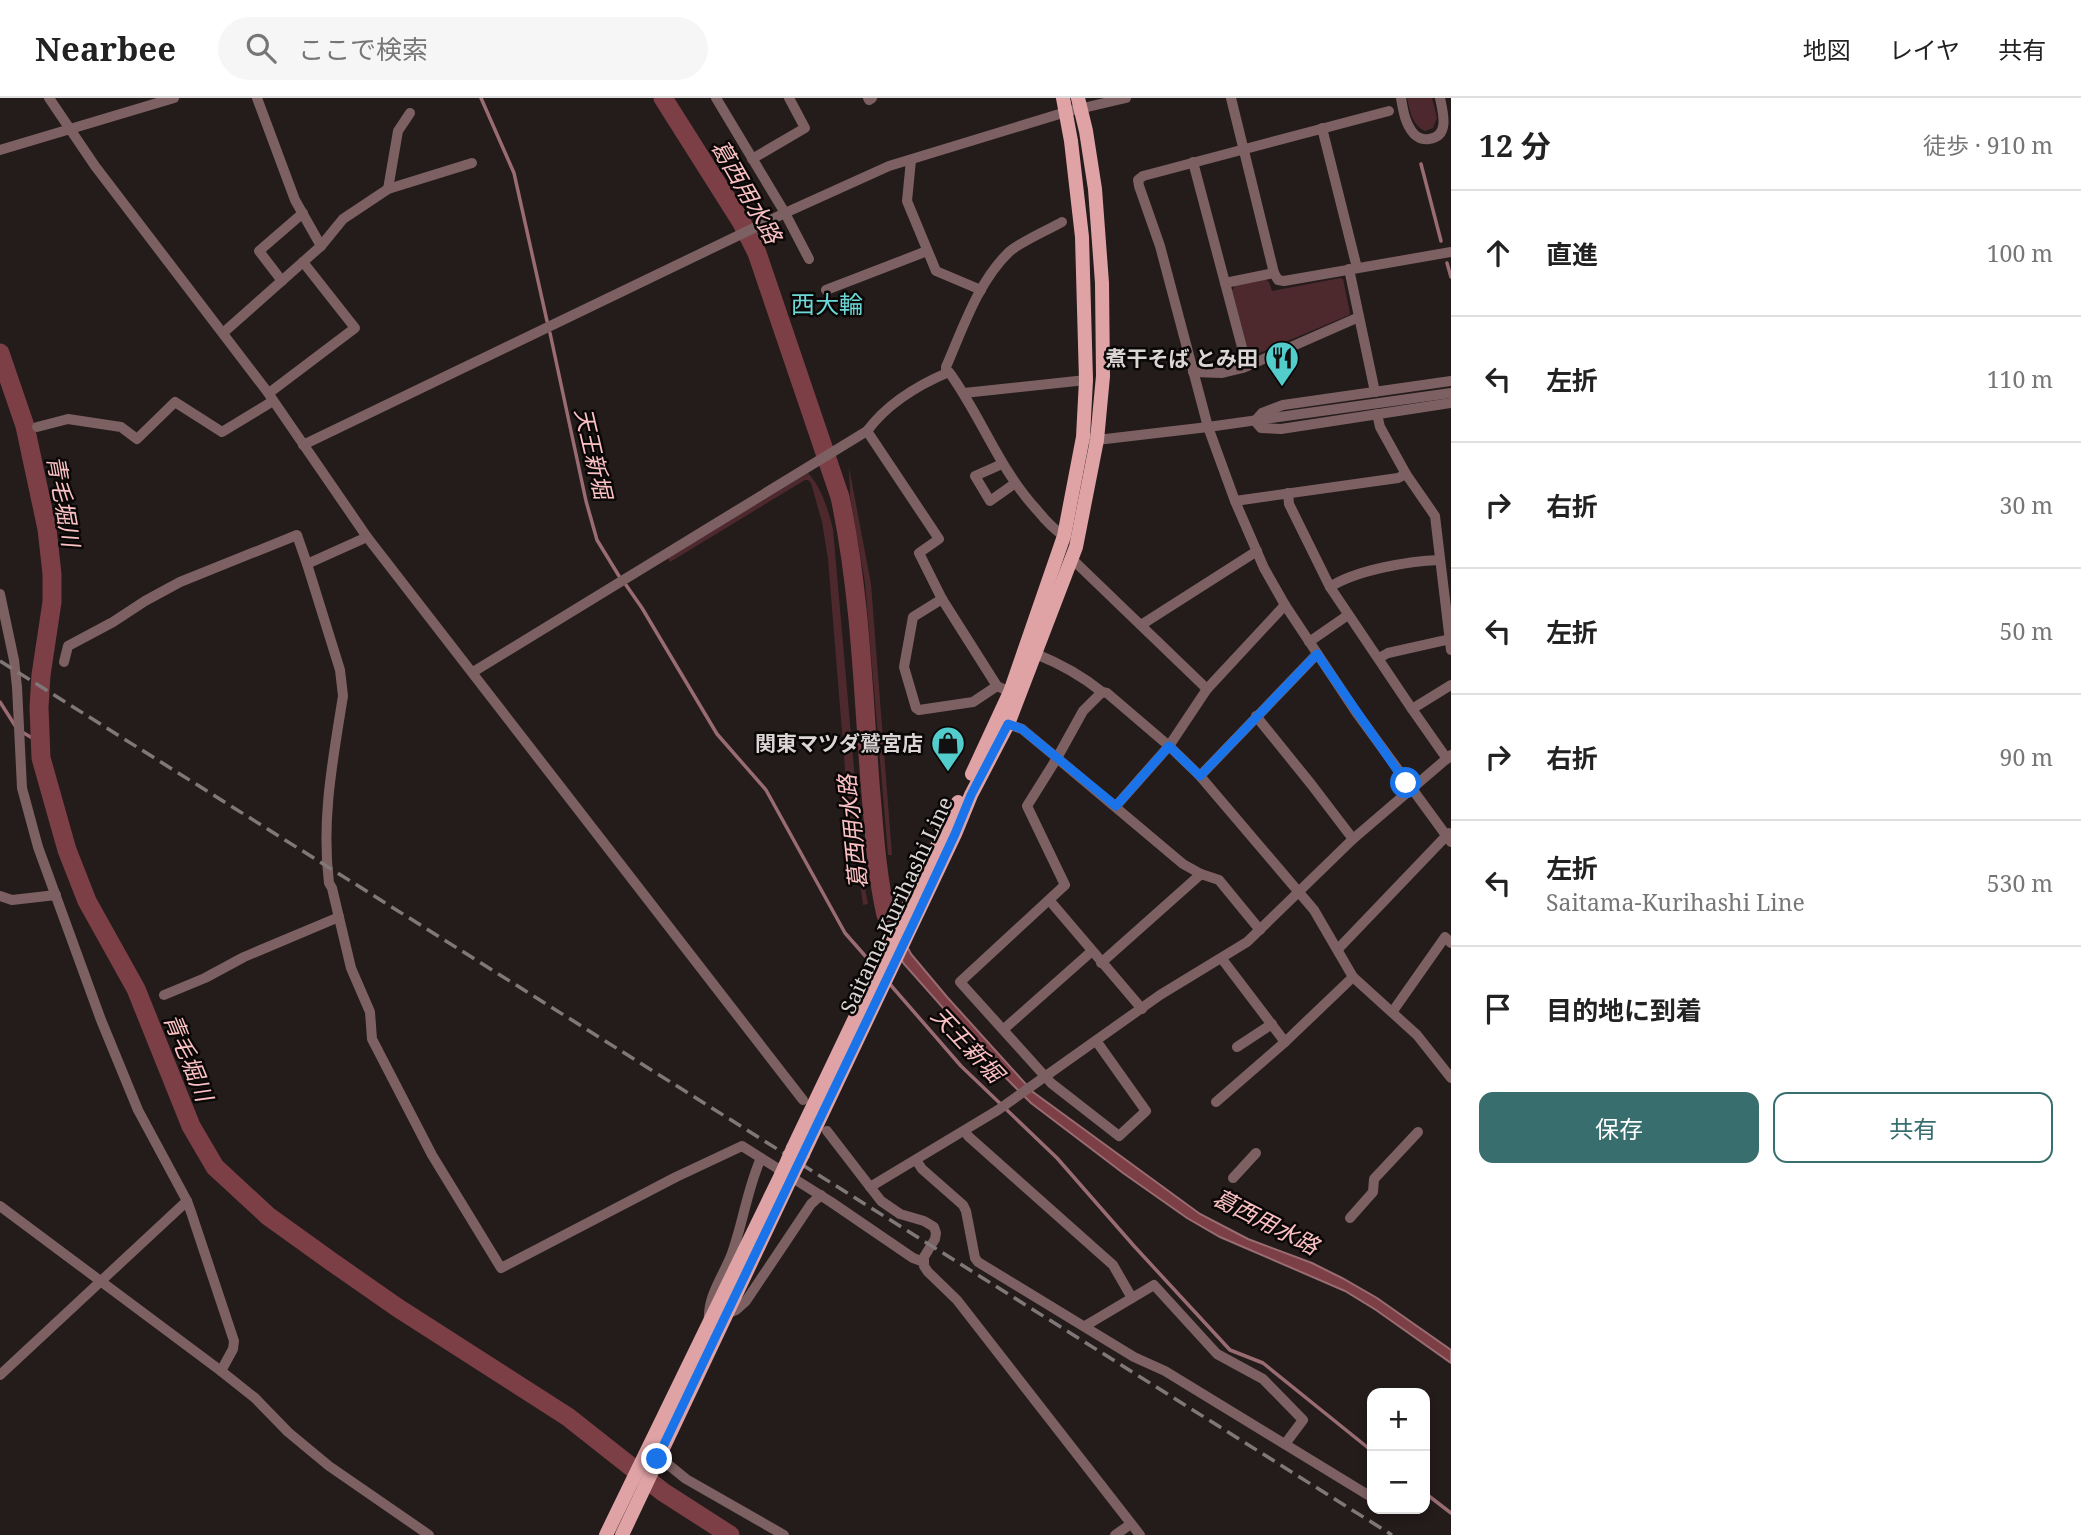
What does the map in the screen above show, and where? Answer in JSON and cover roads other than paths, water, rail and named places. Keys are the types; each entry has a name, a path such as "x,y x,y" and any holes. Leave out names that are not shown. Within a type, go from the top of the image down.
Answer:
{"main road":[{"name":"Saitama-Kurihashi Line","path":"909,917 955,834 971,795 1008,724 1076,547 1090,438 1102,376 1102,283 1095,189 1079,103"},
{"name":"Saitama-Kurihashi Line","path":"652,1456 709,1322 798,1151 909,917 1064,536 1090,438 1082,237 1064,105"},
{"name":"Saitama-Kurihashi Line","path":"606,1535 631,1500 725,1314 785,1177"},
{"name":"Saitama-Kurihashi Line","path":"622,1535 631,1500"}],"street":[{"path":"49,98 95,166 271,397 367,537 803,1100"},
{"path":"0,150 174,98"},
{"path":"257,98 295,200 321,246"},
{"path":"716,98 785,213 809,259"},
{"path":"752,159 805,128 789,98"},
{"path":"303,445 785,213 889,166 1064,105 1126,98"},
{"path":"1231,98 1274,273 1280,281 1451,252"},
{"path":"1401,98 1404,115 1412,132 1418,137 1429,139 1440,134 1443,129 1440,98"},
{"path":"1338,949 1449,836 1411,789 1356,712 1285,605 1257,551 1208,427 1160,246 1138,180 1143,176 1193,162 1389,111"},
{"path":"387,189 398,131 410,113"},
{"path":"1322,128 1353,268 1359,317 1375,392"},
{"path":"911,160 907,201 936,271 981,290"},
{"path":"1193,162 1247,366"},
{"path":"223,333 321,246 343,219 387,189 472,163"},
{"path":"282,281 260,251 303,213"},
{"path":"946,373 946,367 981,290 1010,251 1062,222"},
{"path":"826,290 928,251"},
{"path":"37,427 68,419 121,427 137,439 174,402 222,432 271,397 355,328 303,262"},
{"path":"1226,283 1274,273"},
{"path":"1193,372 1222,373 1247,366 1359,317"},
{"path":"946,373 948,372 964,393 1014,484 1055,531 1064,536"},
{"path":"473,672 867,431 914,388 946,373"},
{"path":"964,393 1086,380"},
{"path":"1255,421 1262,413 1283,405 1451,381"},
{"path":"1090,438 1208,427 1451,393"},
{"path":"1255,421 1261,428 1281,429 1451,403"},
{"path":"1377,414 1380,426 1406,474 1433,512 1444,553 1450,643 1388,653 1379,658"},
{"path":"867,431 939,538 919,553 942,599 1004,689 973,702 919,710 916,708 904,667 913,617 942,599"},
{"path":"1002,464 975,476 990,501 1014,484"},
{"path":"1235,501 1398,478 1406,474"},
{"path":"870,1187 1021,1096 1160,995 1222,958 1261,930 1353,839 1449,757 1412,709 1330,587 1289,504 1288,494"},
{"path":"64,662 68,646 180,582 297,536 342,684 343,696 327,801 325,839 329,883 351,968 370,1012 372,1040 432,1155 501,1268 676,1177 743,1146 923,1262 928,1272 957,1300 1140,1535"},
{"path":"307,564 367,537"},
{"path":"1141,625 1257,551"},
{"path":"1330,587 1350,577 1444,553"},
{"path":"1072,559 1207,689"},
{"path":"0,594 14,660 18,739 26,808 101,1020 138,1110 187,1201 234,1341 233,1349 221,1371"},
{"path":"1116,806 1169,746 1207,689 1285,605"},
{"path":"1309,642 1349,615"},
{"path":"1036,654 1081,675 1107,694 1200,776 1314,910 1353,977 1417,1035 1451,1077"},
{"path":"1200,776 1317,654"},
{"path":"1412,709 1451,685"},
{"path":"1097,1041 1146,1111 1119,1136 1045,1078 960,982 1065,885 1027,806 1083,711 1102,692"},
{"path":"1256,716 1353,839"},
{"path":"1008,724 1022,729 1183,864 1219,880 1261,930"},
{"path":"1101,963 1201,873"},
{"path":"0,896 12,900 56,895"},
{"path":"1050,901 1142,1009"},
{"path":"164,995 205,978 244,957 339,917"},
{"path":"1393,1011 1444,937 1451,943"},
{"path":"1004,1029 1092,951"},
{"path":"1222,958 1285,1042"},
{"path":"1216,1102 1285,1042 1353,977"},
{"path":"1237,1047 1272,1024"},
{"path":"827,1131 881,1201 901,1214 934,1227 935,1239 923,1262"},
{"path":"965,1131 1113,1265 1132,1298"},
{"path":"1350,1218 1373,1192 1374,1179 1418,1132"},
{"path":"1233,1178 1256,1153"},
{"path":"709,1322 711,1298 731,1255 751,1182 761,1157"},
{"path":"916,1160 922,1169 963,1205 978,1262 1134,1357 1166,1371 1367,1494"},
{"path":"725,1314 736,1310 746,1301 811,1204 821,1195"},
{"path":"0,1375 187,1201"},
{"path":"0,1206 221,1371 255,1398 288,1432 329,1466 429,1535"},
{"path":"1085,1326 1154,1285 1217,1354 1263,1379 1303,1420 1285,1444"},
{"path":"670,1466 686,1479 784,1535"},
{"path":"1115,1535 1131,1524"}],"waterway":[{"name":"天王新堀","path":"481,98 514,173 547,321"},
{"name":"葛西用水路","path":"663,98 742,223 757,253 840,497 856,604 876,849 886,915"},
{"path":"1421,164 1441,241"},
{"path":"1447,263 1451,277"},
{"name":"天王新堀","path":"550,333 597,540 619,576"},
{"name":"青毛堀川","path":"0,353 25,426 47,529 52,574 52,602 39,707 41,758 67,850 87,901 136,989 191,1126 215,1167 268,1216 332,1262 398,1308 568,1417 663,1492 730,1535"},
{"name":"天王新堀","path":"626,585 717,734 766,790 845,933 874,966"},
{"path":"0,702 16,727"},
{"path":"22,732 41,743"},
{"name":"天王新堀","path":"888,982 961,1066 1057,1158 1230,1350 1263,1363 1367,1447"},
{"name":"天王新堀","path":"1430,1497 1451,1513"}],"railway":[{"path":"0,661 1392,1535"}],"place":[{"name":"煮干そば とみ田","path":"1282,388"},
{"name":"関東マツダ鷲宮店","path":"948,773"}],"district":[{"name":"西大輪","path":"827,303"}]}
